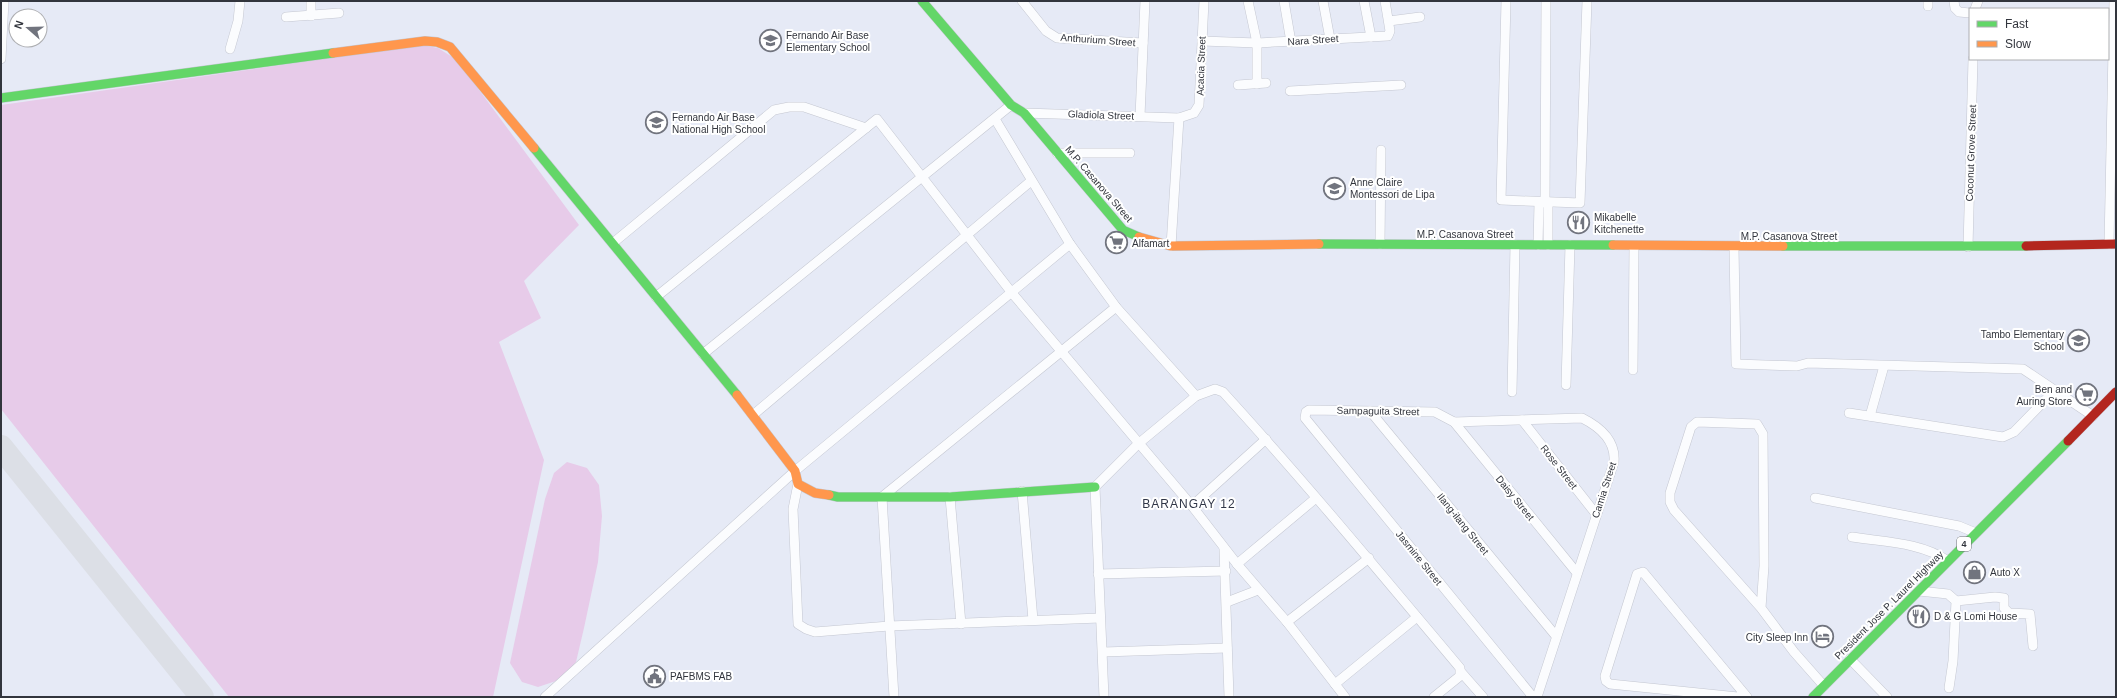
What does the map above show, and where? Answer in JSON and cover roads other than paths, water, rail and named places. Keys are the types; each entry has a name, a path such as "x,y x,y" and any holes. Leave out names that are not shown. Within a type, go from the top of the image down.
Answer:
{"main road":[{"name":"M.P. Casanova Street","path":"922,1 1011,105 1024,113 1122,230 1134,236 1171,246 1380,244 1968,247 2113,244"},
{"path":"1,98 275,60 425,41 438,42 450,47 613,242 753,415 795,471 798,484 815,493 838,497 950,497 1095,487"},
{"name":"President Jose P. Laurel Highway","path":"1813,697 2116,392"}],"street":[{"path":"1,58 4,1"},
{"path":"230,48 238,21 240,1"},
{"path":"311,1 311,16"},
{"name":"Anthurium Street","path":"1022,1 1046,31 1057,38 1143,43"},
{"path":"1140,116 1145,1"},
{"name":"Acacia Street","path":"1178,118 1194,113 1199,105 1204,1"},
{"path":"1248,1 1257,43 1257,84"},
{"path":"1284,1 1291,42"},
{"path":"1324,1 1330,39"},
{"path":"1364,1 1371,37"},
{"name":"Nara Street","path":"1202,41 1257,43 1388,36 1390,31 1385,1"},
{"path":"1506,1 1501,200 1544,203 1580,203 1587,1"},
{"path":"1546,1 1544,203 1548,245"},
{"path":"1954,1 1955,8 1959,12 1969,13"},
{"path":"2113,244 2114,1"},
{"path":"286,17 339,14"},
{"path":"1389,20 1420,17"},
{"name":"Coconut Grove Street","path":"1968,247 1973,60"},
{"path":"1238,85 1266,83"},
{"path":"1290,91 1401,85"},
{"path":"703,354 1011,105"},
{"path":"613,242 774,110 789,107 804,107 866,128"},
{"name":"Gladiola Street","path":"1024,113 1178,118"},
{"path":"1171,246 1178,118"},
{"path":"656,297 877,119 1012,293 1060,352 1192,506 1236,564 1287,622 1345,697"},
{"path":"995,119 1070,244 1116,307 1196,396"},
{"path":"1380,244 1381,150"},
{"path":"1057,153 1130,153"},
{"path":"753,415 1031,181"},
{"path":"1538,245 1544,203"},
{"path":"545,697 556,694 795,471 1070,244"},
{"path":"1512,392 1514,245"},
{"path":"1566,385 1570,245"},
{"path":"1633,370 1634,246"},
{"path":"1734,247 1736,364 1797,366 1808,362 1884,366 1978,366 2023,369 2093,416"},
{"path":"894,697 882,497 1116,307"},
{"path":"1870,416 1884,366"},
{"path":"1104,697 1095,487 1138,444 1196,396 1216,389 1223,392 1266,439 1369,558 1483,697"},
{"path":"1849,412 2004,437 2014,432 2055,390"},
{"name":"Sampaguita Street","path":"1305,418 1306,412 1309,410 1435,412 1454,422"},
{"name":"Ilang-ilang Street","path":"1370,411 1556,636"},
{"name":"Jasmine Street","path":"1305,418 1533,697"},
{"name":"Camia Street","path":"1454,422 1582,418 1594,424 1610,441 1615,450 1614,462 1537,697"},
{"name":"Rose Street","path":"1522,420 1596,514"},
{"name":"Daisy Street","path":"1454,422 1577,573"},
{"path":"1761,608 1764,566 1763,434 1757,424 1697,422 1692,427 1670,493 1670,502 1713,556 1761,608 1794,652 1824,686"},
{"path":"1192,506 1266,439"},
{"path":"798,484 793,509 798,624 806,629 815,632 889,626 1100,618"},
{"path":"1022,491 1033,620"},
{"path":"950,497 961,624"},
{"path":"1236,564 1316,498"},
{"path":"1815,498 1959,526 1976,532"},
{"path":"1852,537 1911,546 1939,555 1948,561"},
{"path":"1224,549 1226,571 1229,697"},
{"path":"1287,622 1369,558"},
{"path":"1098,574 1226,571"},
{"path":"1738,697 1610,684 1606,681 1605,676 1637,574 1643,572 1747,697"},
{"path":"1227,602 1258,590"},
{"path":"1919,591 1948,594 1956,601 1995,597 2004,598 2004,608 2008,613 2030,614 2033,646"},
{"path":"1949,688 1953,661 1956,601"},
{"path":"1335,684 1417,617"},
{"path":"1103,652 1227,648"},
{"path":"1850,659 1887,697"},
{"path":"1434,697 1460,676 1461,672"}],"place":[{"name":"Fernando Air Base Elementary School","path":"770,41"},
{"name":"Fernando Air Base National High School","path":"656,123"},
{"name":"Anne Claire Montessori de Lipa","path":"1334,188"},
{"name":"Mikabelle Kitchenette","path":"1578,223"},
{"name":"Alfamart","path":"1116,243"},
{"name":"Tambo Elementary School","path":"2079,340"},
{"name":"Ben and Auring Store","path":"2087,395"},
{"name":"Auto X","path":"1975,572"},
{"name":"D & G Lomi House","path":"1918,616"},
{"name":"City Sleep Inn","path":"1823,637"},
{"name":"PAFBMS FAB","path":"655,676"}],"district":[{"name":"BARANGAY 12","path":"1189,504"}]}
